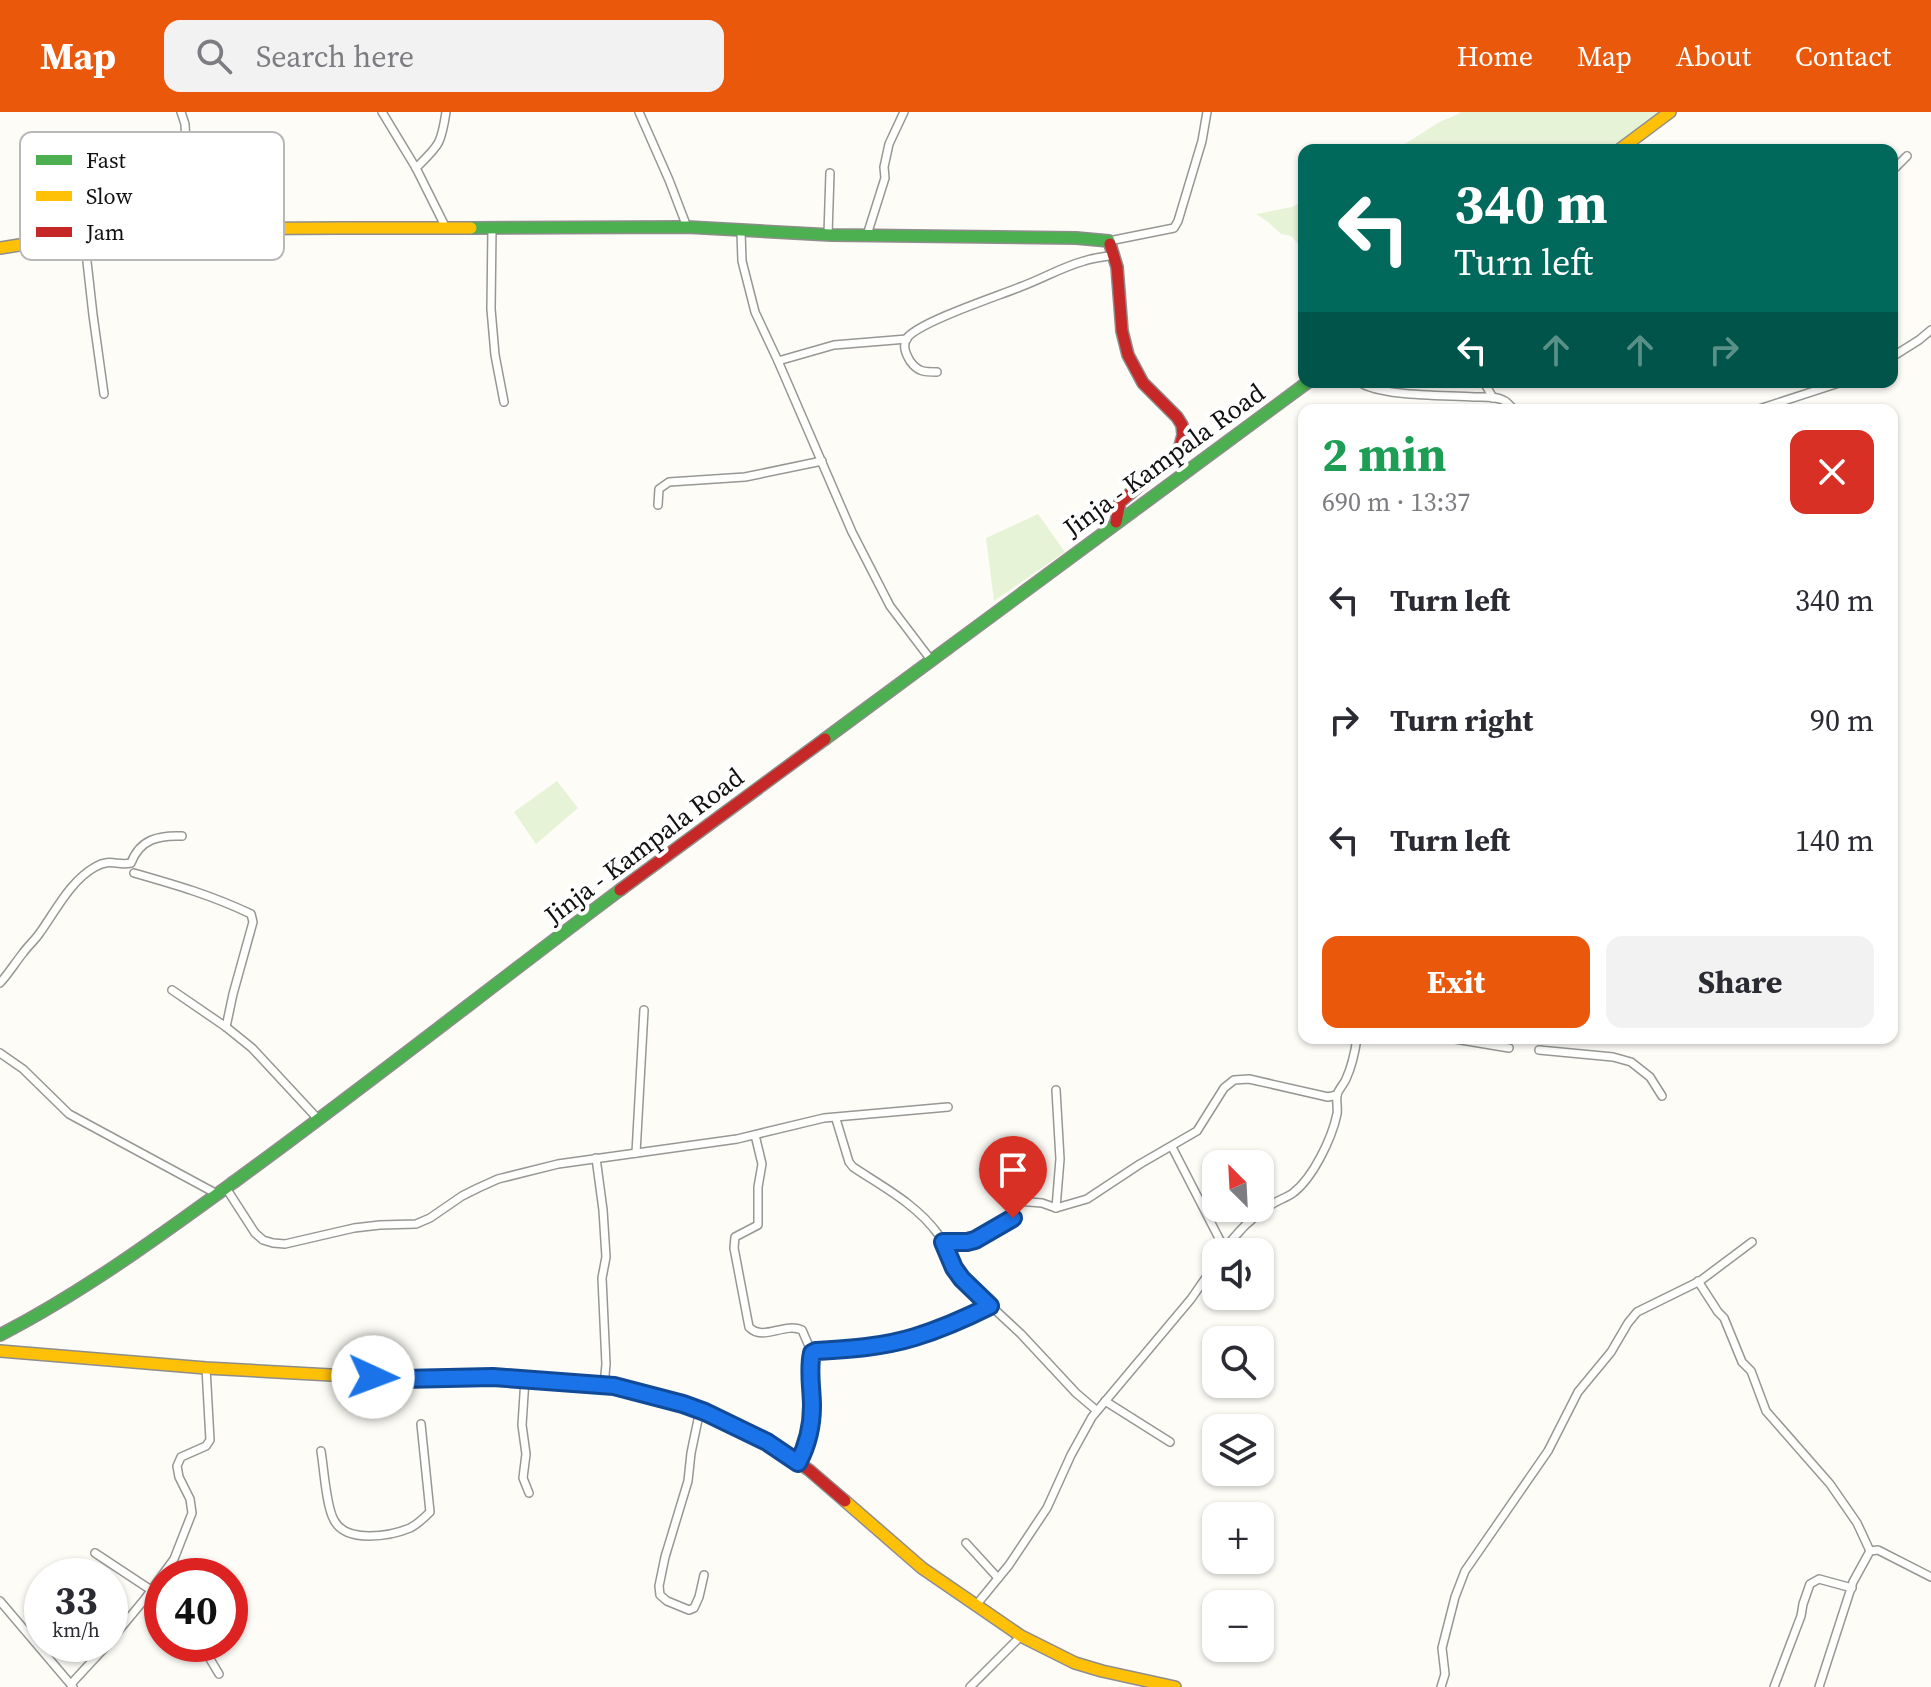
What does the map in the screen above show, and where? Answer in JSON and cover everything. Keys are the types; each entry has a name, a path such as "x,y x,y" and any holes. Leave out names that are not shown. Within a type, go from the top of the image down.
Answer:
{"main road":[{"path":"1627,144 1670,112"},
{"path":"284,229 687,227 741,232 1078,237 1109,241 1119,274 1121,332 1129,360 1143,382 1170,408 1184,430 1179,449 1169,461 1120,502 1116,522"},
{"path":"0,248 20,245"},
{"name":"Jinja - Kampala Road","path":"0,1335 117,1266 221,1191 614,894 1300,388"},
{"path":"0,1351 206,1368 402,1379 493,1377 614,1386 700,1410 767,1442 809,1470 922,1568 1021,1636 1075,1663 1175,1687"}],"street":[{"path":"181,112 185,132"},
{"path":"382,112 416,168 446,228"},
{"path":"416,168 438,146 446,112"},
{"path":"639,112 687,227"},
{"path":"867,235 885,178 889,144 904,112"},
{"path":"1109,241 1174,228 1198,154 1207,112"},
{"path":"1898,165 1907,156"},
{"path":"828,234 830,173"},
{"path":"492,228 490,295 495,355 504,402"},
{"path":"741,232 742,261 755,312 852,532 890,606 931,660"},
{"path":"937,372 915,368 907,356 904,346 918,329 1074,264 1114,255"},
{"path":"87,260 104,394"},
{"path":"1898,353 1931,330"},
{"path":"778,361 834,345 907,339"},
{"path":"1377,388 1416,394 1493,398 1509,404"},
{"path":"1487,388 1493,398"},
{"path":"1774,404 1824,388"},
{"path":"658,505 659,489 669,482 745,477 822,461"},
{"path":"0,983 37,938 69,891 95,867 112,861 124,865 131,863 134,855 151,839 165,835 182,836"},
{"path":"134,873 206,894 251,914 253,922 226,1027"},
{"path":"172,990 226,1027 264,1061 318,1119"},
{"path":"636,1153 644,1010"},
{"path":"1233,1238 1272,1204 1291,1195 1305,1180 1328,1141 1337,1115 1337,1095 1347,1078 1356,1044"},
{"path":"1485,1044 1509,1048"},
{"path":"1539,1050 1613,1057 1631,1062 1650,1077 1662,1096"},
{"path":"0,1053 23,1069 69,1114 221,1191 263,1240 285,1244 354,1228 416,1224 462,1196 498,1179 558,1164 755,1135 810,1121 948,1107"},
{"path":"943,1242 975,1240 1010,1220 1016,1201 1042,1203 1056,1208 1087,1199 1197,1131 1224,1088 1234,1080 1249,1079 1328,1097 1337,1095"},
{"path":"1056,1090 1060,1159 1056,1208"},
{"path":"836,1119 853,1167 908,1203 935,1230 962,1279 1096,1410"},
{"path":"755,1135 762,1164 758,1187 758,1225 735,1237 734,1248 751,1330 758,1334 795,1327 802,1330 812,1353 812,1409 805,1450 798,1463"},
{"path":"1172,1147 1218,1238"},
{"path":"596,1158 606,1257 602,1288 606,1364 604,1386"},
{"path":"1441,1687 1445,1674 1442,1648 1465,1571 1548,1451 1578,1392 1611,1352 1637,1312 1698,1281 1752,1242"},
{"path":"1698,1281 1724,1318 1742,1362 1751,1371 1766,1411 1830,1484 1857,1523 1870,1551"},
{"path":"977,1604 1047,1508 1096,1410 1202,1283"},
{"path":"812,1353 915,1337 990,1306"},
{"path":"174,1558 192,1513 190,1499 179,1477 178,1461 185,1454 206,1446 210,1440 206,1368"},
{"path":"525,1379 522,1425 526,1454 523,1478 529,1493"},
{"path":"1105,1401 1170,1442"},
{"path":"700,1410 688,1481 665,1557 660,1595 691,1610 699,1597 704,1575"},
{"path":"321,1451 334,1522 353,1535 383,1536 412,1527 430,1512 421,1424"},
{"path":"966,1543 998,1578"},
{"path":"1870,1551 1878,1550 1931,1577"},
{"path":"1819,1687 1852,1588 1870,1551"},
{"path":"95,1553 144,1585"},
{"path":"1774,1687 1810,1584 1819,1579 1852,1588"},
{"path":"128,1619 144,1599"},
{"path":"0,1601 72,1686 93,1662"},
{"path":"970,1687 1021,1636"},
{"path":"212,1662 219,1674"}],"green space":[{"path":"1461,112 1658,112 1616,144 1403,144"},
{"path":"1298,204 1298,244 1256,214"},
{"path":"1038,514 1065,552 994,601 986,538"},
{"path":"557,781 578,808 536,844 514,812"}],"traffic: fast":[{"path":"471,228 687,227 831,235 1076,238 1109,241 1110,244"},
{"path":"825,739 1300,388"},
{"path":"0,1335 92,1281 180,1221 620,890"}],"traffic: slow":[{"path":"1627,144 1670,112"},
{"path":"284,228 471,228"},
{"path":"0,248 20,245"},
{"path":"0,1351 206,1368 403,1379"},
{"path":"845,1501 922,1568 1021,1636 1075,1663 1175,1687"}],"traffic: jam":[{"path":"1110,244 1117,267 1122,331 1128,355 1143,383 1177,417 1183,435 1172,458 1120,502 1116,522"},
{"path":"620,890 825,739"},
{"path":"403,1379 493,1377 614,1386 683,1404 767,1442 809,1470 845,1501"}],"route":[{"path":"373,1377 493,1377 614,1386 705,1412 767,1442 798,1463 805,1450 812,1409 812,1353 887,1344 915,1337 990,1306 962,1279 943,1242 975,1240 1013,1218"}]}
